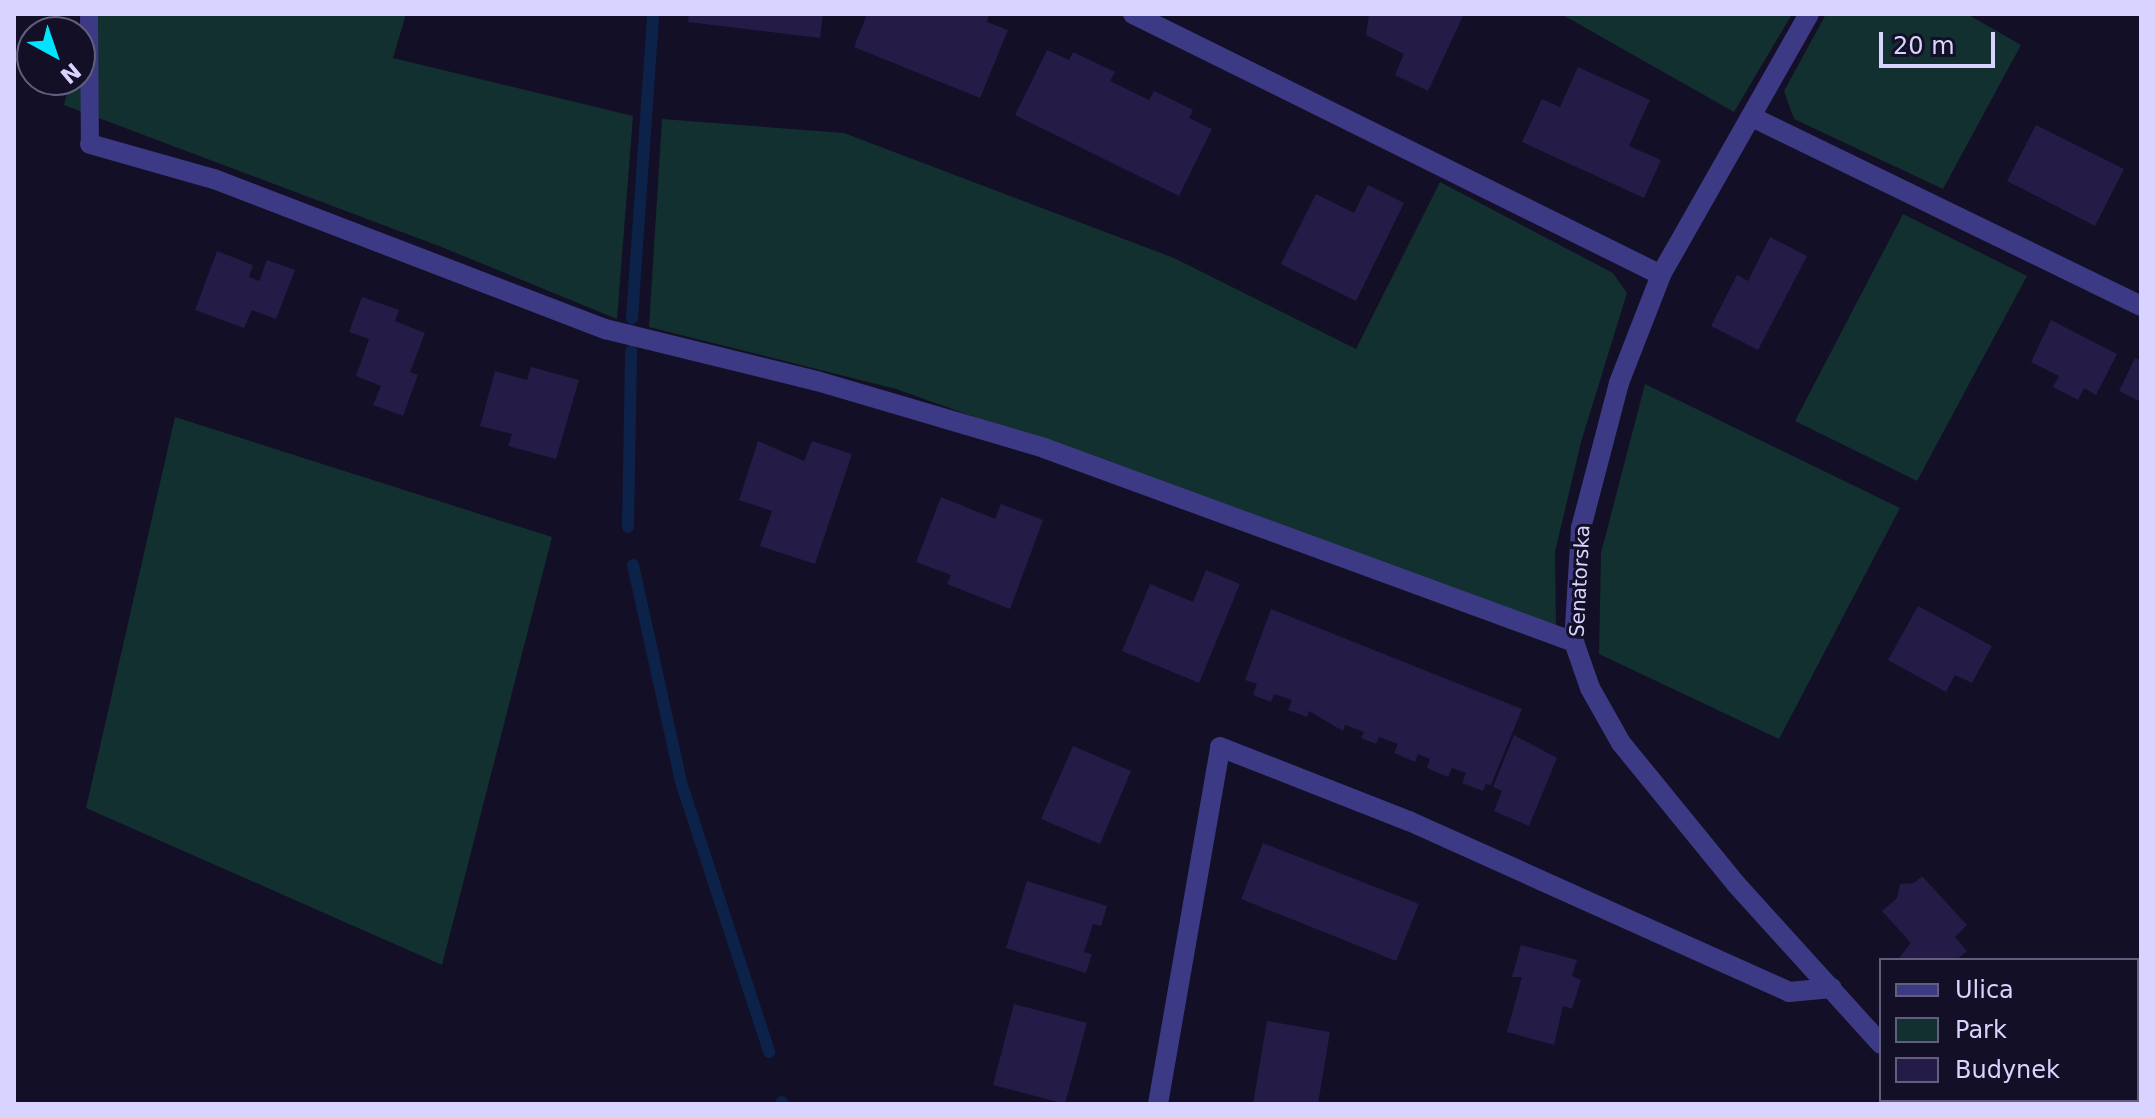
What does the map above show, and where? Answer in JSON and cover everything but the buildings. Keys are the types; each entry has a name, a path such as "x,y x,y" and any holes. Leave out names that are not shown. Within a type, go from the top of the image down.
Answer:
{"street":[{"path":"1133,14 1661,275"},
{"name":"Senatorska","path":"1809,14 1661,275 1619,383 1584,514 1574,642 1590,688 1621,743 1736,884 1879,1042"},
{"path":"1752,117 2141,306"},
{"path":"90,144 214,179 605,329 817,381 1044,448 1574,642"},
{"path":"1158,1104 1220,747 1424,828 1789,992 1832,988"}],"lane":[{"path":"89,14 90,144"}],"green space":[{"path":"406,14 393,58 633,116 617,319 439,246 64,105 66,96 96,96 96,16 86,16"},
{"path":"1561,14 1792,14 1734,112"},
{"path":"1826,14 1967,14 2021,45 1943,189 1794,119 1784,91"},
{"path":"662,119 844,133 1174,258 1356,349 1440,182 1613,273 1627,293 1581,442 1555,552 1556,625 896,389 649,327"},
{"path":"1903,214 2027,276 1917,481 1795,421"},
{"path":"1645,384 1900,508 1779,739 1599,654 1601,553"},
{"path":"175,417 552,537 442,965 86,808"}],"waterway":[{"path":"632,318 653,14"},
{"path":"628,527 631,351"},
{"path":"633,565 681,782 769,1052"}]}
